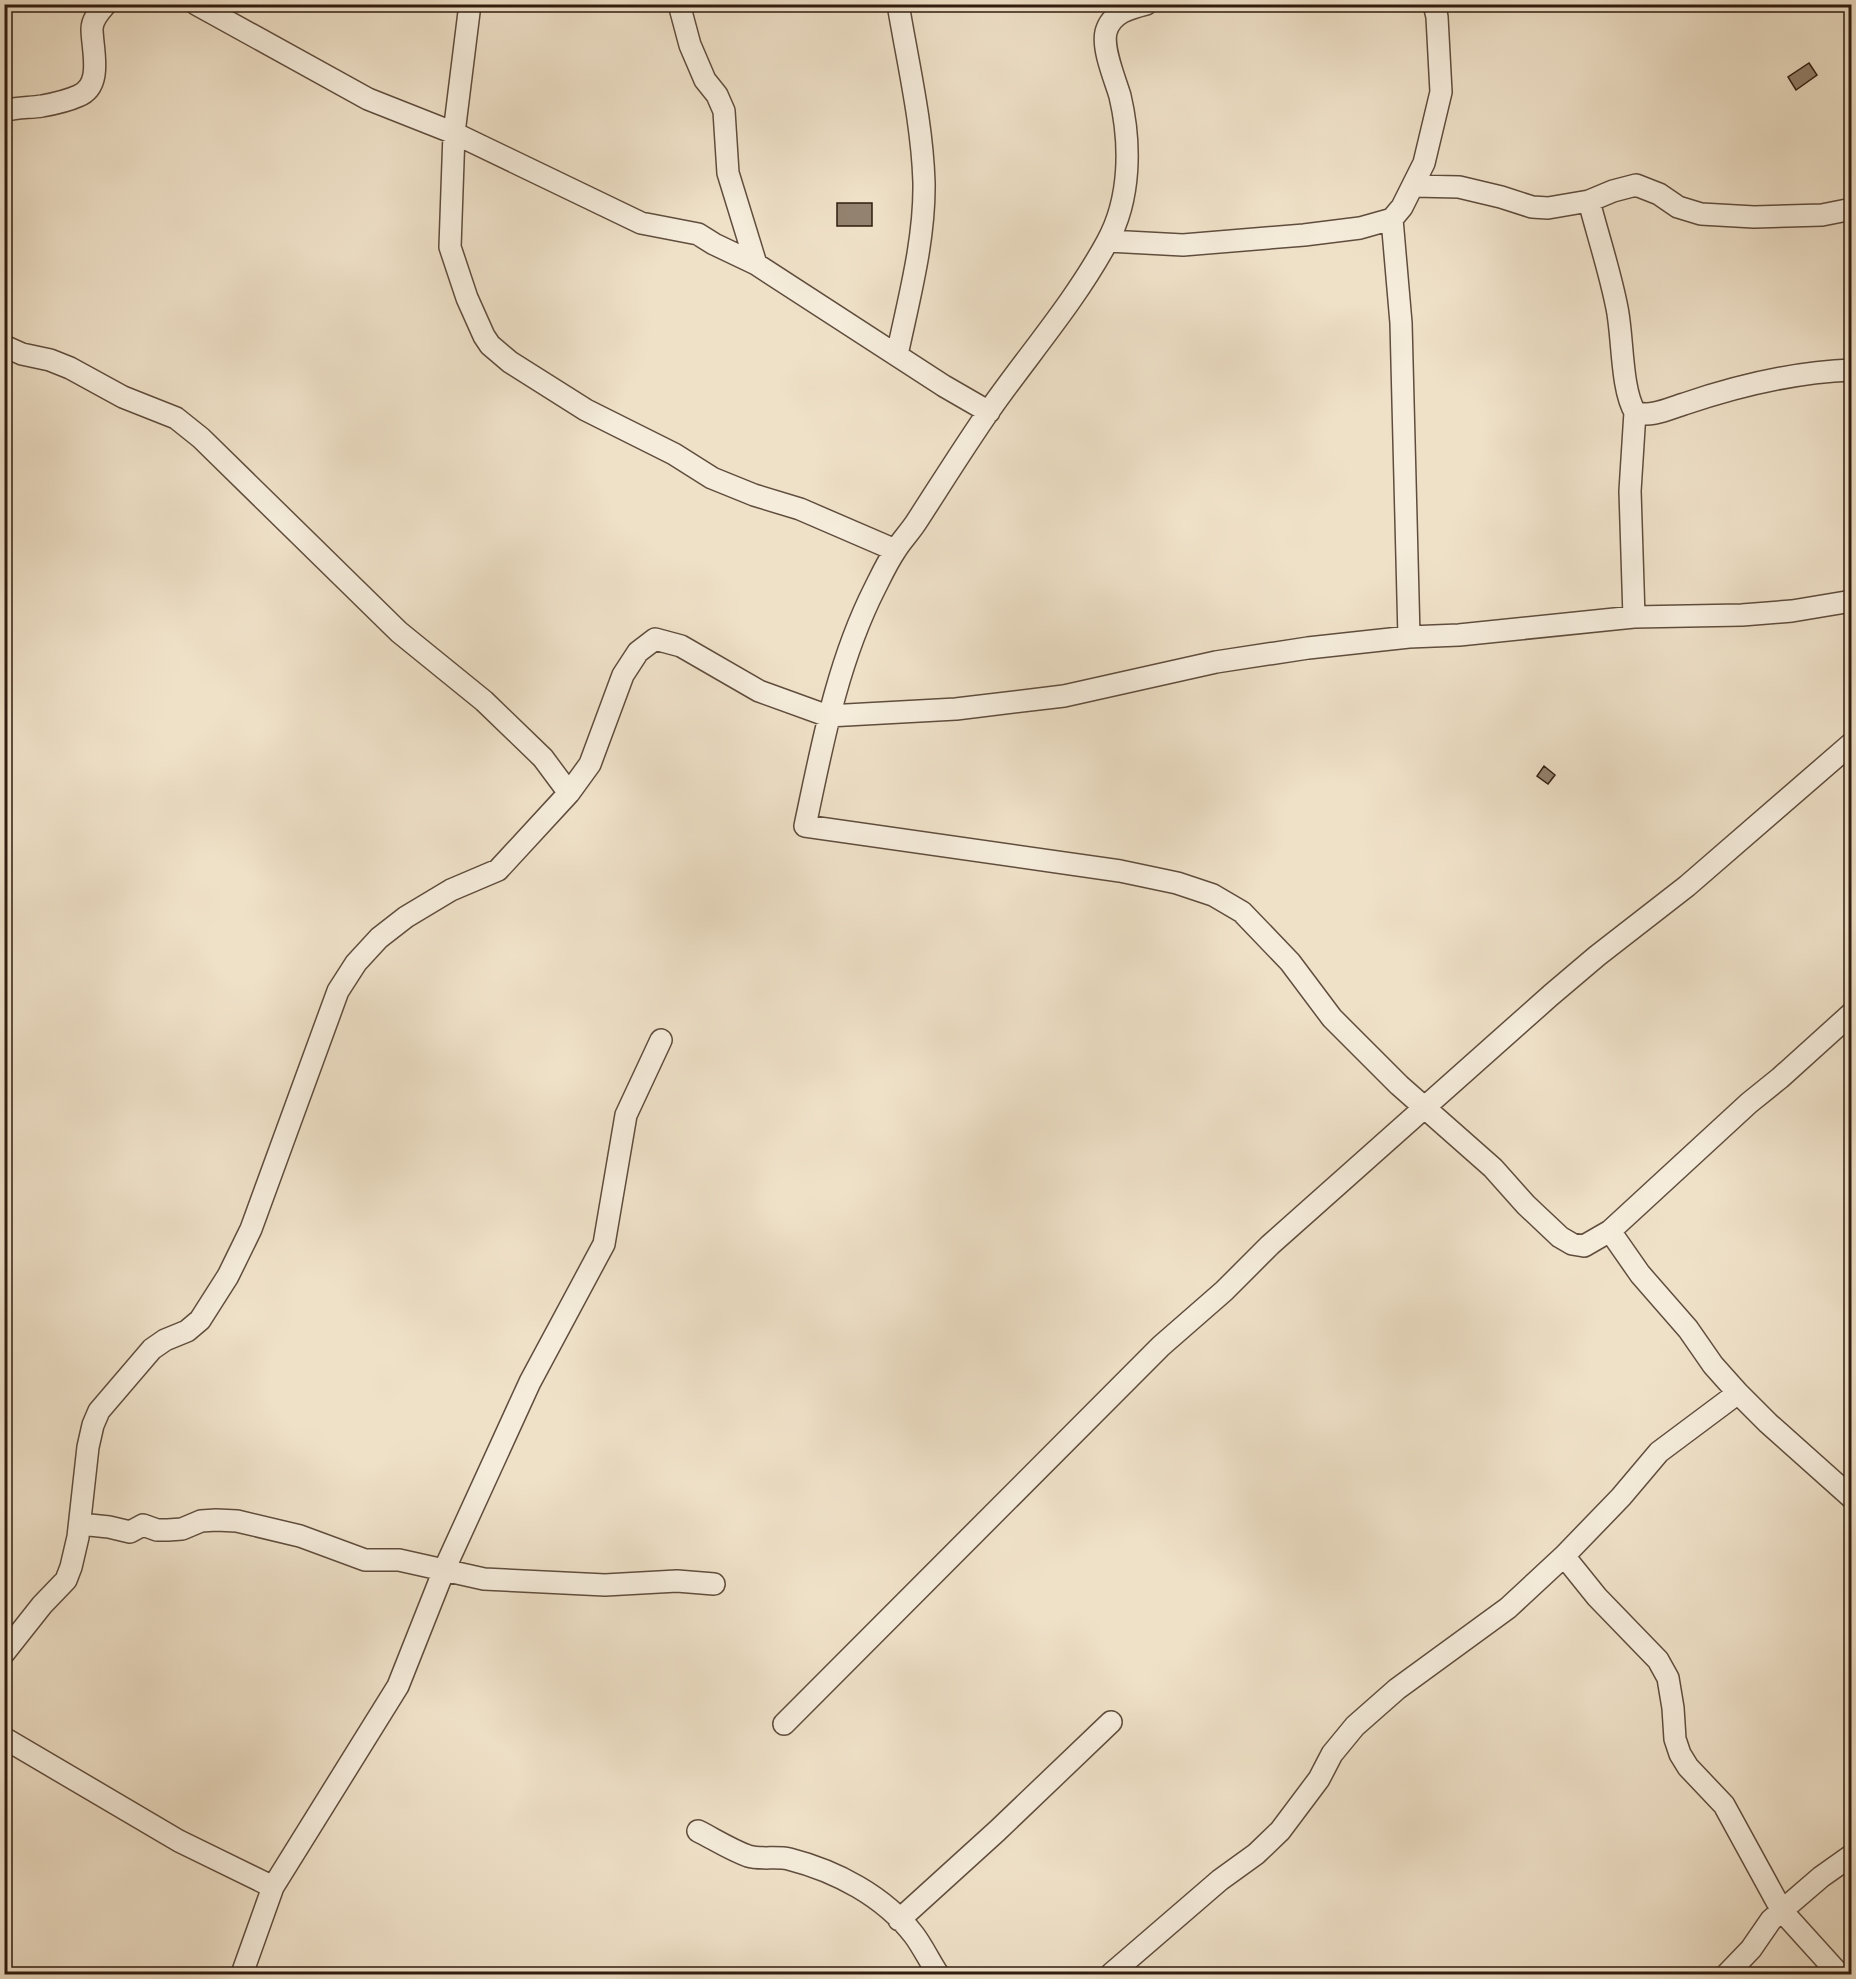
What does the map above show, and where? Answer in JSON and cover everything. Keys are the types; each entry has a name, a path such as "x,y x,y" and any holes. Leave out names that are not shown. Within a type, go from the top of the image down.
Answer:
{"street":[{"path":"4,111 13,108 42,106 80,96 88,90 96,63 92,28 95,18 106,4"},
{"path":"196,4 368,99 454,133 641,223 698,234 756,264 944,386 989,412"},
{"path":"470,4 454,133 450,247 467,298 481,331 490,345 510,362 586,410 674,454 712,478 800,510 895,550"},
{"path":"679,4 690,45 705,80 717,95 724,111 728,172 756,264"},
{"path":"897,355 918,254 924,184 921,130 898,4"},
{"path":"1146,4 1127,9 1113,19 1106,33 1108,56 1120,97 1126,133 1127,176 1108,241 1066,307 989,412 914,526 895,550 874,590 851,644 828,716 805,826 1120,872 1177,884 1213,895 1242,912 1290,962 1332,1018 1399,1084 1493,1168 1526,1205 1560,1237 1572,1244 1584,1246 1610,1231 1851,1013"},
{"path":"1108,241 1183,245 1304,235 1360,228 1392,219 1402,207 1424,163 1441,92 1437,17 1434,4"},
{"path":"1414,186 1459,187 1532,207 1548,208 1589,201 1613,190 1635,185 1659,194 1678,207 1701,214 1754,217 1822,215 1851,209"},
{"path":"1589,201 1617,306 1627,392 1629,403 1635,412 1643,415 1655,413 1721,391 1821,371 1851,370"},
{"path":"1392,219 1401,322 1409,637"},
{"path":"4,346 22,354 50,360 70,368 123,397 176,418 201,438 399,632 484,701 543,758 569,793"},
{"path":"1634,617 1630,492 1635,412"},
{"path":"4,1653 42,1605 66,1580 73,1561 80,1524 88,1447 99,1411 152,1349 165,1340 187,1331 200,1320 228,1276 258,1208 338,991 356,963 379,938 406,917 451,890 498,870 569,793 590,764 623,675 638,652 655,639 681,646 759,691 828,716 957,709 1064,696 1215,662 1308,648 1634,617 1742,615 1792,611 1851,601"},
{"path":"784,1724 1161,1346 1224,1291 1270,1245 1590,962 1687,886 1851,743"},
{"path":"243,1974 273,1887 398,1686 444,1570 530,1382 604,1244 626,1116 661,1040"},
{"path":"1610,1231 1640,1274 1688,1329 1713,1365 1738,1393 1851,1498"},
{"path":"1111,1974 1220,1880 1256,1854 1280,1831 1319,1779 1332,1754 1355,1726 1397,1689 1508,1608 1564,1556 1621,1497 1659,1452 1738,1393"},
{"path":"80,1524 130,1532 143,1525 157,1530 168,1530 182,1529 201,1521 237,1521 300,1536 365,1560 399,1560 484,1579 605,1585 677,1581 714,1584"},
{"path":"1564,1556 1598,1597 1658,1659 1668,1678 1673,1708 1674,1739 1680,1754 1688,1767 1724,1805 1782,1911 1839,1974"},
{"path":"900,1920 1007,1823 1111,1722"},
{"path":"4,1738 179,1841 273,1887"},
{"path":"698,1831 748,1856 767,1859 786,1858 828,1872 867,1892 914,1935 938,1974"},
{"path":"1727,1974 1782,1911 1821,1877 1851,1855"}],"building":[{"path":"1809,63 1817,75 1796,90 1788,77"},
{"path":"837,203 872,203 872,226 837,226"},
{"path":"1544,766 1555,775 1548,784 1537,776"}]}
